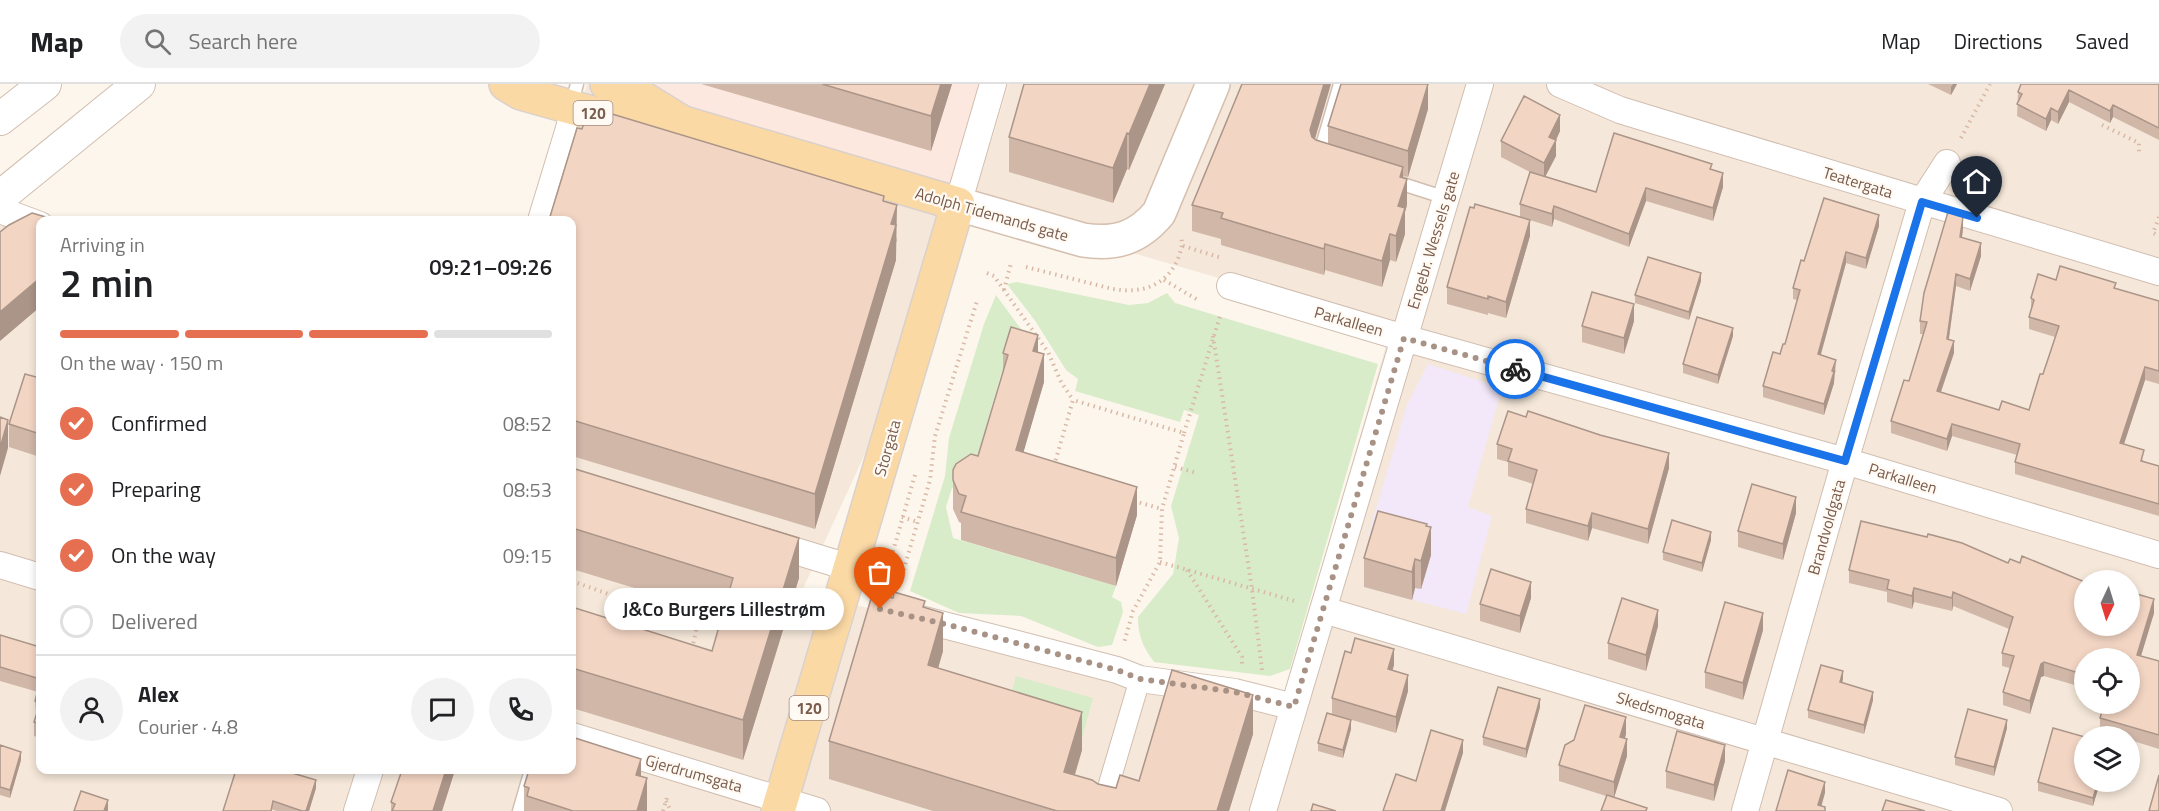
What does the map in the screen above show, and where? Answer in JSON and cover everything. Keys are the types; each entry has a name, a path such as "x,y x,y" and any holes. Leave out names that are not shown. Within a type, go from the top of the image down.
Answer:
{"main road":[{"name":"Adolph Tidemands gate","path":"506,84 521,93 574,96 620,121 684,123"},
{"name":"Adolph Tidemands gate","path":"607,84 631,91 684,123 1083,240 1110,241 1137,233 1149,225 1159,213 1213,84"},
{"name":"Storgata","path":"779,805 958,204"}],"street":[{"path":"0,119 45,84"},
{"path":"0,197 139,84"},
{"name":"Storgata","path":"958,204 993,84"},
{"name":"Engebr. Wessels gate","path":"1263,811 1480,84"},
{"name":"Teatergata","path":"1560,84 1582,95 1647,118 2159,272"},
{"path":"539,216 574,96"},
{"name":"Brandvoldgata","path":"1745,811 1922,202 1947,163"},
{"path":"0,210 36,224"},
{"name":"Parkalleen","path":"1230,286 1404,338 1845,461 2159,555"},
{"path":"743,535 851,568"},
{"path":"0,565 36,576"},
{"path":"891,602 957,627 1128,674 1245,695 1294,707"},
{"name":"Skedsmogata","path":"1324,610 1999,811"},
{"path":"1101,811 1128,674"},
{"name":"Gjerdrumsgata","path":"576,737 779,805 817,811"},
{"path":"357,811 368,774"}],"lane":[{"path":"1329,161 1318,158 1340,84"},
{"path":"1382,178 1446,198"},
{"path":"519,811 530,774"}],"path":[{"path":"1947,163 1990,84"},
{"path":"2102,125 2139,143 2139,154"},
{"path":"2159,217 2153,233 2159,236"},
{"path":"1026,267 1128,292 1142,290 1164,280 1175,265 1183,246 1226,259"},
{"path":"1004,290 1011,263"},
{"path":"987,273 994,276 1048,352 1073,400 1184,433"},
{"path":"1164,280 1198,300"},
{"path":"1128,674 1133,611 1160,562 1162,509 1230,286"},
{"path":"891,602 930,480 935,436 977,301"},
{"path":"1213,336 1252,589 1262,671 1245,695"},
{"path":"1051,476 1073,400"},
{"path":"1175,467 1197,473"},
{"path":"1129,500 1162,509"},
{"path":"903,517 918,522"},
{"path":"1160,562 1324,610"},
{"path":"1186,569 1242,657 1245,695"},
{"path":"576,582 697,626 715,617"},
{"path":"790,614 802,617"},
{"path":"690,658 697,626"},
{"path":"663,811 670,788"},
{"path":"666,801 670,811"}],"shaded area":[{"path":"587,84 603,84 741,128 795,138 861,168 982,171 1009,84 2159,84 2159,811 0,811 0,226 19,222 36,227 36,774 576,774 576,216 546,216","holes":["978,208 1391,328 1284,701 801,593"]},
{"path":"603,84 1009,84 982,171 953,184 925,184 861,168 795,138 741,128"},
{"path":"1428,364 1502,388 1468,507 1492,516 1466,614 1364,587 1377,539 1368,536 1407,405"}],"green space":[{"path":"1017,282 1129,305 1148,303 1167,293 1175,303 1378,364 1290,669 1270,676 1154,662 1142,641 1138,617 1173,574 1179,538 1171,506 1199,415 1184,410 1180,422 1075,391 1078,379 1066,370 1036,322 1007,284"},
{"path":"996,295 1043,359 1010,355 1001,374 972,476 952,488 946,507 953,538 1116,586 1112,597 1121,602 1123,612 1112,645 1098,647 1021,616 959,613 910,591 945,476 949,438 984,324"},
{"path":"1016,676 1093,698 1082,738 1005,716"}],"building":[{"path":"822,84 941,84 931,116"},
{"path":"1024,84 1150,84 1113,168 1009,137"},
{"path":"1242,84 1324,84 1310,130 1312,137 1403,167 1400,177 1407,179 1398,206 1405,208 1396,236 1390,234 1382,261 1325,244 1324,249 1221,218 1223,213 1192,205"},
{"path":"1341,84 1428,84 1408,151 1328,126"},
{"path":"2021,84 2159,84 2159,128 2113,105 2110,111 2069,90 2058,112 2051,108 2046,119 2017,104 2022,94 2018,92"},
{"path":"1524,96 1560,115 1549,137 1556,140 1544,163 1501,141"},
{"path":"588,111 601,115 602,111 884,196 883,201 897,205 891,224 896,225 815,494 576,421 576,216 550,216 577,128 582,129"},
{"path":"1614,133 1712,164 1710,169 1723,173 1713,208 1646,188 1629,234 1554,206 1552,214 1520,204 1530,172 1596,192"},
{"path":"1824,198 1879,215 1866,258 1846,252 1818,354 1836,360 1824,404 1763,386 1773,352 1780,354 1785,344 1800,290 1793,288"},
{"path":"1475,204 1530,220 1506,302 1447,287 1470,207 1474,208"},
{"path":"1948,212 1963,217 1960,237 1981,243 1970,279 1956,274 1947,339 1954,341 1937,391 1999,410 2002,401 2029,410 2059,326 2029,317 2034,300 2031,298 2038,274 2056,280 2060,266 2116,283 2114,288 2159,301 2159,371 2145,367 2120,443 2144,450 2141,461 2159,466 2159,504 2015,462 2020,444 1952,424 1947,439 1891,421 1904,380 1909,381 1927,322 1920,321 1924,293"},
{"path":"32,213 42,216 36,216 36,281 0,312 0,232"},
{"path":"1648,257 1701,273 1689,312 1635,295"},
{"path":"1592,292 1634,304 1624,338 1582,326"},
{"path":"1697,317 1733,328 1718,375 1683,364"},
{"path":"1011,327 1038,335 1033,351 1044,354 1016,450 1137,487 1116,558 961,512 966,496 959,494 953,480 953,470 956,464 971,454 978,456 1008,355 1003,353"},
{"path":"25,374 36,377 36,433 9,424"},
{"path":"1508,411 1526,417 1528,411 1600,435 1669,453 1648,529 1592,513 1588,526 1526,509 1537,470 1508,461 1512,449 1497,444"},
{"path":"0,417 8,420 0,448"},
{"path":"576,469 799,538 743,720 576,669 576,608 712,651 733,578 576,529"},
{"path":"1752,484 1796,497 1783,544 1738,531"},
{"path":"1378,511 1431,527 1421,561 1415,559 1412,572 1364,558"},
{"path":"1672,520 1711,532 1702,563 1663,552"},
{"path":"1861,521 1962,543 2008,563 2010,559 2020,563 2022,556 2074,577 2074,636 2140,636 2140,595 2154,599 2139,648 2074,648 2074,672 2044,662 2041,664 2030,701 2003,692 2014,656 2002,653 2013,617 1953,592 1952,598 1914,588 1912,596 1887,589 1889,580 1849,570"},
{"path":"1491,569 1531,582 1520,616 1480,604"},
{"path":"873,592 893,598 894,592 925,601 923,607 943,613 928,665 1082,712 1064,772 1098,784 1116,788 1120,775 1139,781 1172,670 1253,695 1217,811 1057,811 829,741"},
{"path":"1622,598 1658,610 1646,655 1608,643"},
{"path":"1725,602 1763,613 1743,683 1705,672"},
{"path":"0,635 36,646 36,678 0,667"},
{"path":"1355,638 1394,649 1388,669 1408,675 1396,717 1332,698 1345,651 1351,653"},
{"path":"2140,656 2159,661 2159,735 2140,730 2140,726 2128,726 2100,718 2101,714 2140,714"},
{"path":"1821,665 1843,671 1840,682 1873,692 1864,725 1808,710"},
{"path":"1498,687 1540,699 1526,749 1483,737"},
{"path":"1585,705 1626,717 1620,737 1627,739 1614,782 1559,765 1565,745 1574,740"},
{"path":"1968,709 2007,720 1994,767 1955,757"},
{"path":"1327,713 1351,720 1343,750 1318,743"},
{"path":"2053,728 2074,734 2074,792 2095,792 2093,798 2038,782"},
{"path":"1431,730 1463,740 1441,811 1383,811 1396,774 1416,781"},
{"path":"1677,731 1725,745 1714,785 1666,771"},
{"path":"576,738 641,759 636,775 647,778 637,811 573,811 527,796 529,788 524,786 528,774 576,774"},
{"path":"0,745 21,752 10,790 0,787"},
{"path":"1788,770 1825,782 1818,805 1825,807 1825,811 1776,811"},
{"path":"235,774 296,774 316,780 306,811 273,801 271,811 223,811"},
{"path":"401,774 445,774 433,811 392,811 395,804 391,802"},
{"path":"2159,775 2159,811 2149,811"},
{"path":"81,791 108,800 104,811 74,811"},
{"path":"1607,795 1647,808 1646,811 1601,811"},
{"path":"1886,800 1925,811 1882,811"},
{"path":"1313,804 1336,811 1311,811"}],"way so far":[{"path":"880,609 1117,670 1140,679 1235,692 1294,707 1404,338 1515,369"}],"place":[{"name":"J&Co Burgers Lillestrøm","path":"880,609"}],"route":[{"path":"1515,369 1845,461 1922,202 1977,218"}]}
